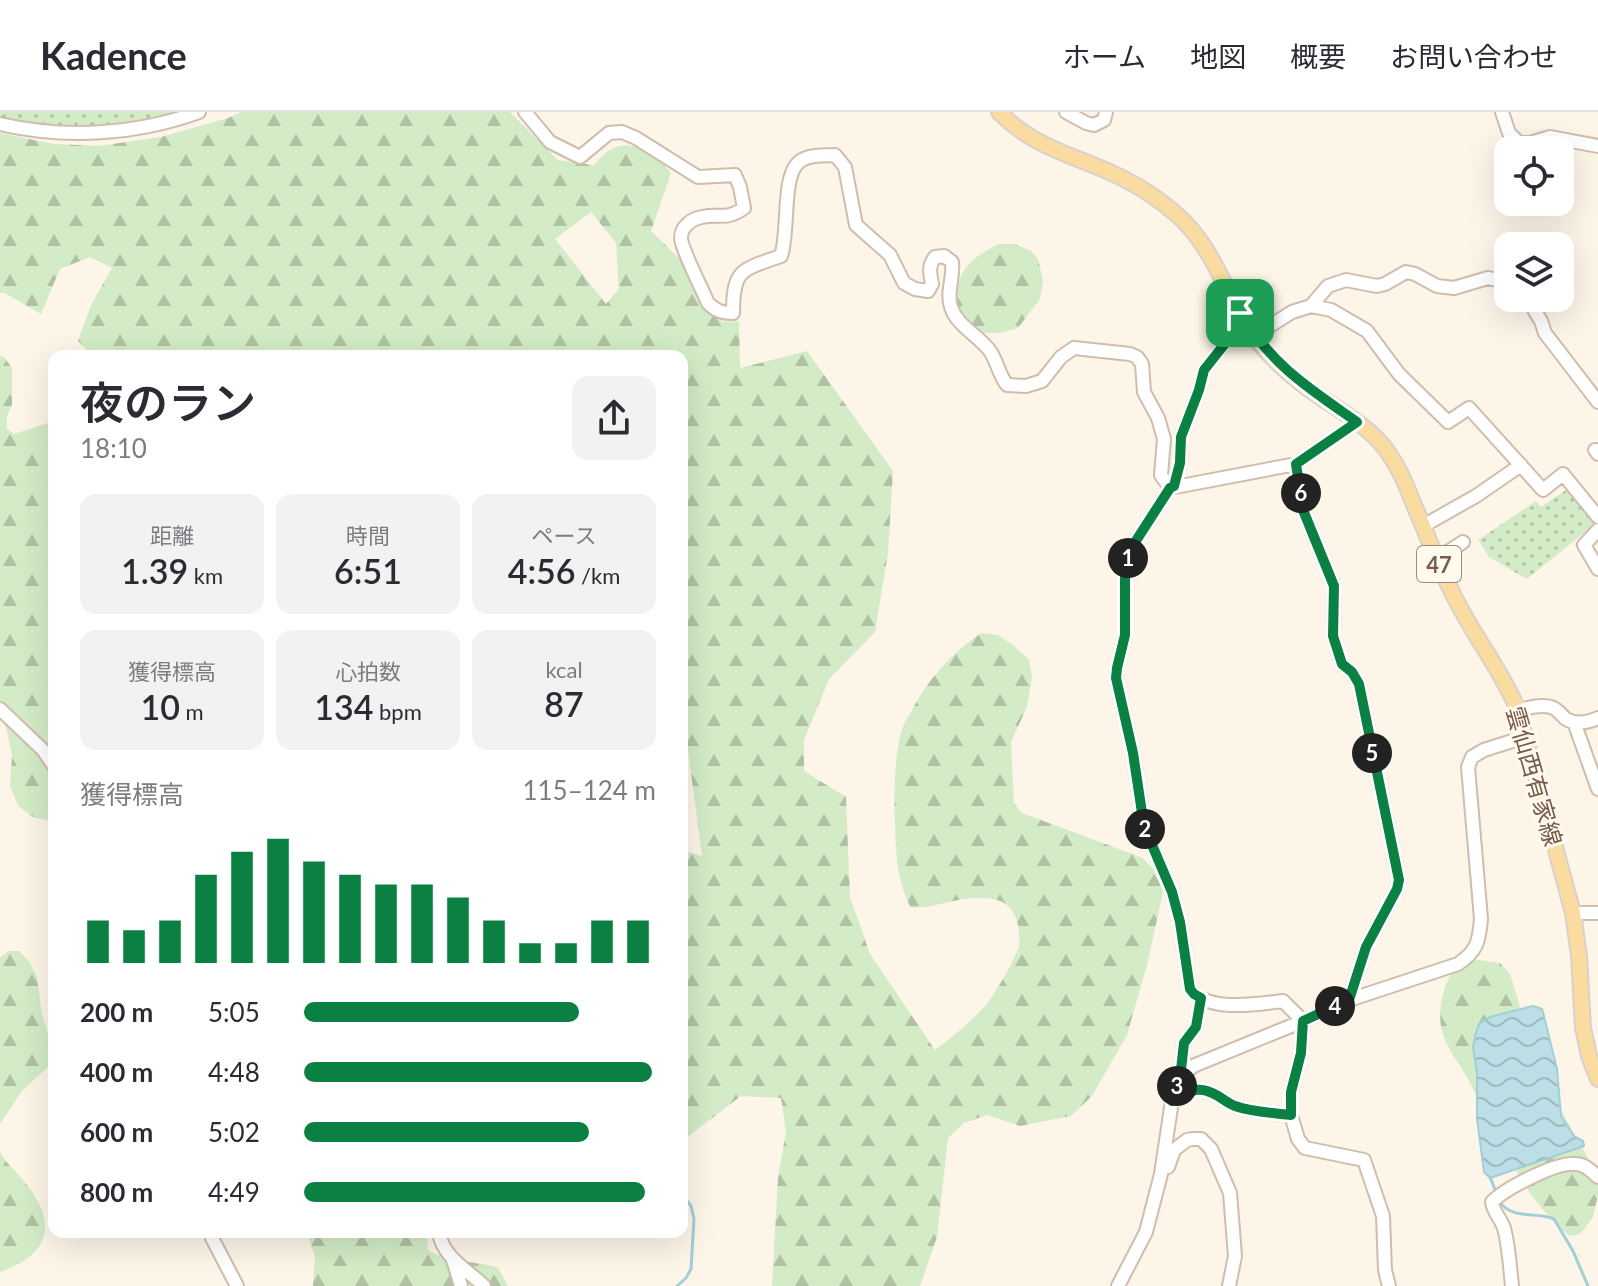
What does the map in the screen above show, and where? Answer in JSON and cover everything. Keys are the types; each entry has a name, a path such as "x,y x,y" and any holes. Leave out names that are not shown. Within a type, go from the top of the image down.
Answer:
{"main road":[{"name":"雲仙西有家線","path":"999,112 1030,138 1125,179 1170,208 1198,236 1254,336 1276,362 1357,422 1391,455 1454,596 1510,689 1518,710 1573,913 1583,1028 1598,1079"}],"street":[{"path":"0,124 39,132 79,134 142,127 199,112"},
{"path":"525,112 550,142 580,157 609,133 622,132 698,177 735,175 744,208 733,215 702,217 691,221 685,226 681,238 708,303 716,311 725,313 733,313 733,290 737,276 781,256 785,245 793,169 808,157 835,155 845,167 856,225 890,255 904,283 928,291 932,284 930,263 935,257 944,256 952,262 954,273 949,295 952,310 991,352 1007,385 1026,386 1042,381 1061,357 1074,348 1137,357 1142,364 1144,392 1158,418 1164,439 1161,475 1172,487"},
{"path":"1066,112 1094,125 1104,120 1106,112"},
{"path":"1502,112 1509,133 1519,143 1550,137 1598,146"},
{"path":"1311,306 1328,286 1346,280 1377,286 1406,272 1437,286 1454,288 1488,278 1494,279"},
{"path":"1254,336 1284,315 1311,306 1331,310 1367,331 1399,374 1448,422 1469,408 1543,490 1563,474 1598,517"},
{"path":"1536,312 1545,333 1598,402"},
{"path":"1240,313 1231,336 1204,370 1181,437 1180,463 1172,487 1130,550 1125,572 1125,635 1116,678 1133,753 1144,826 1172,892 1190,989 1201,998 1221,1004 1244,1006 1283,1001 1303,1021 1301,1053 1291,1092 1291,1115 1298,1139 1305,1148 1364,1160 1383,1216 1385,1270 1389,1286"},
{"path":"1172,487 1296,464 1357,422"},
{"path":"1296,464 1303,510 1334,586 1333,636 1342,664 1352,672 1359,684 1399,880 1366,947 1349,1000"},
{"path":"1423,526 1476,496 1521,465"},
{"path":"1598,530 1584,545 1598,569"},
{"path":"1437,559 1463,542"},
{"path":"1518,710 1551,707 1574,722 1598,718"},
{"path":"0,709 48,757"},
{"path":"1574,722 1598,789"},
{"path":"1180,1078 1193,1066 1349,1000 1458,964 1469,956 1480,936 1481,919 1468,767 1472,757 1484,750 1525,737"},
{"path":"1573,913 1598,913"},
{"path":"1118,1286 1146,1232 1161,1174 1184,1043 1196,1027 1201,998"},
{"path":"1172,1101 1192,1090 1201,1089 1234,1106 1291,1115"},
{"path":"1161,1174 1174,1150 1187,1140 1201,1139 1211,1149 1230,1193 1235,1256 1229,1286"},
{"path":"1512,1286 1505,1230 1492,1206 1497,1197 1520,1182 1566,1164 1582,1165 1598,1177"},
{"path":"212,1238 237,1286"},
{"path":"440,1238 445,1250 484,1286"},
{"path":"452,1257 461,1286"}],"green space":[{"path":"0,112 178,112 112,125 67,127 22,123 0,118"},
{"path":"241,112 510,112 558,160 594,165 606,152 616,147 634,147 651,154 671,173 651,231 685,264 722,322 739,321 740,368 807,351 893,471 888,553 875,632 829,679 804,740 804,771 846,797 850,897 870,954 935,1050 986,1005 1000,985 1017,951 1018,927 1007,905 986,898 911,908 898,867 895,835 897,755 901,732 933,677 981,633 998,635 1029,660 1032,677 1027,707 1011,742 1014,803 1022,813 1143,858 1155,871 1163,892 1127,1035 1092,1096 1071,1116 1020,1126 987,1115 964,1123 948,1138 937,1237 920,1286 772,1286 778,1177 786,1132 781,1098 741,1096 688,1136 688,852 702,856 688,750 688,350 87,350 78,341 91,305 112,268 90,257 60,269 41,314 0,293 0,133 54,144 99,146 161,137","holes":["591,212 616,243 619,289 606,304 555,239"]},
{"path":"999,244 1014,244 1031,251 1038,259 1043,281 1040,299 1018,328 1000,333 983,333 961,325 958,286 961,276 974,259"},
{"path":"0,356 12,368 12,405 7,416 7,429 14,434 48,423 48,821 33,817 18,806 10,786 12,755 0,700"},
{"path":"1569,488 1596,523 1527,579 1489,557 1478,540 1536,501 1541,507"},
{"path":"9,951 19,951 29,961 37,977 42,1015 48,1033 48,1067 22,1091 0,1124 0,957"},
{"path":"1479,960 1500,963 1510,974 1538,1065 1591,1163 1598,1196 1592,1219 1580,1234 1570,1236 1538,1203 1500,1143 1443,1034 1440,1012 1448,980 1458,965"},
{"path":"0,1151 34,1195 45,1223 39,1246 30,1256 0,1272"},
{"path":"309,1238 427,1238 428,1250 436,1254 498,1268 508,1286 313,1286 315,1257"}],"water":[{"path":"1533,1006 1543,1012 1557,1069 1561,1116 1584,1146 1490,1178 1484,1172 1477,1119 1477,1073 1473,1047 1476,1032 1480,1023 1490,1017"}],"waterway":[{"path":"1490,1177 1496,1192"},
{"path":"1498,1200 1510,1211 1554,1219 1573,1251 1588,1286"},
{"path":"677,1286 691,1269 694,1219 688,1202"}],"route":[{"path":"1240,313 1276,362 1357,422 1296,464 1303,510 1334,586 1333,636 1342,664 1352,672 1359,684 1399,880 1366,947 1349,1000 1303,1021 1301,1053 1291,1092 1291,1115 1234,1106 1201,1089 1192,1090 1172,1101 1180,1078 1184,1043 1196,1027 1201,998 1190,989 1186,954 1172,892 1144,826 1133,753 1116,678 1125,635 1125,572 1130,550 1174,486 1180,463 1181,437 1204,370 1231,336 1240,313"}]}
